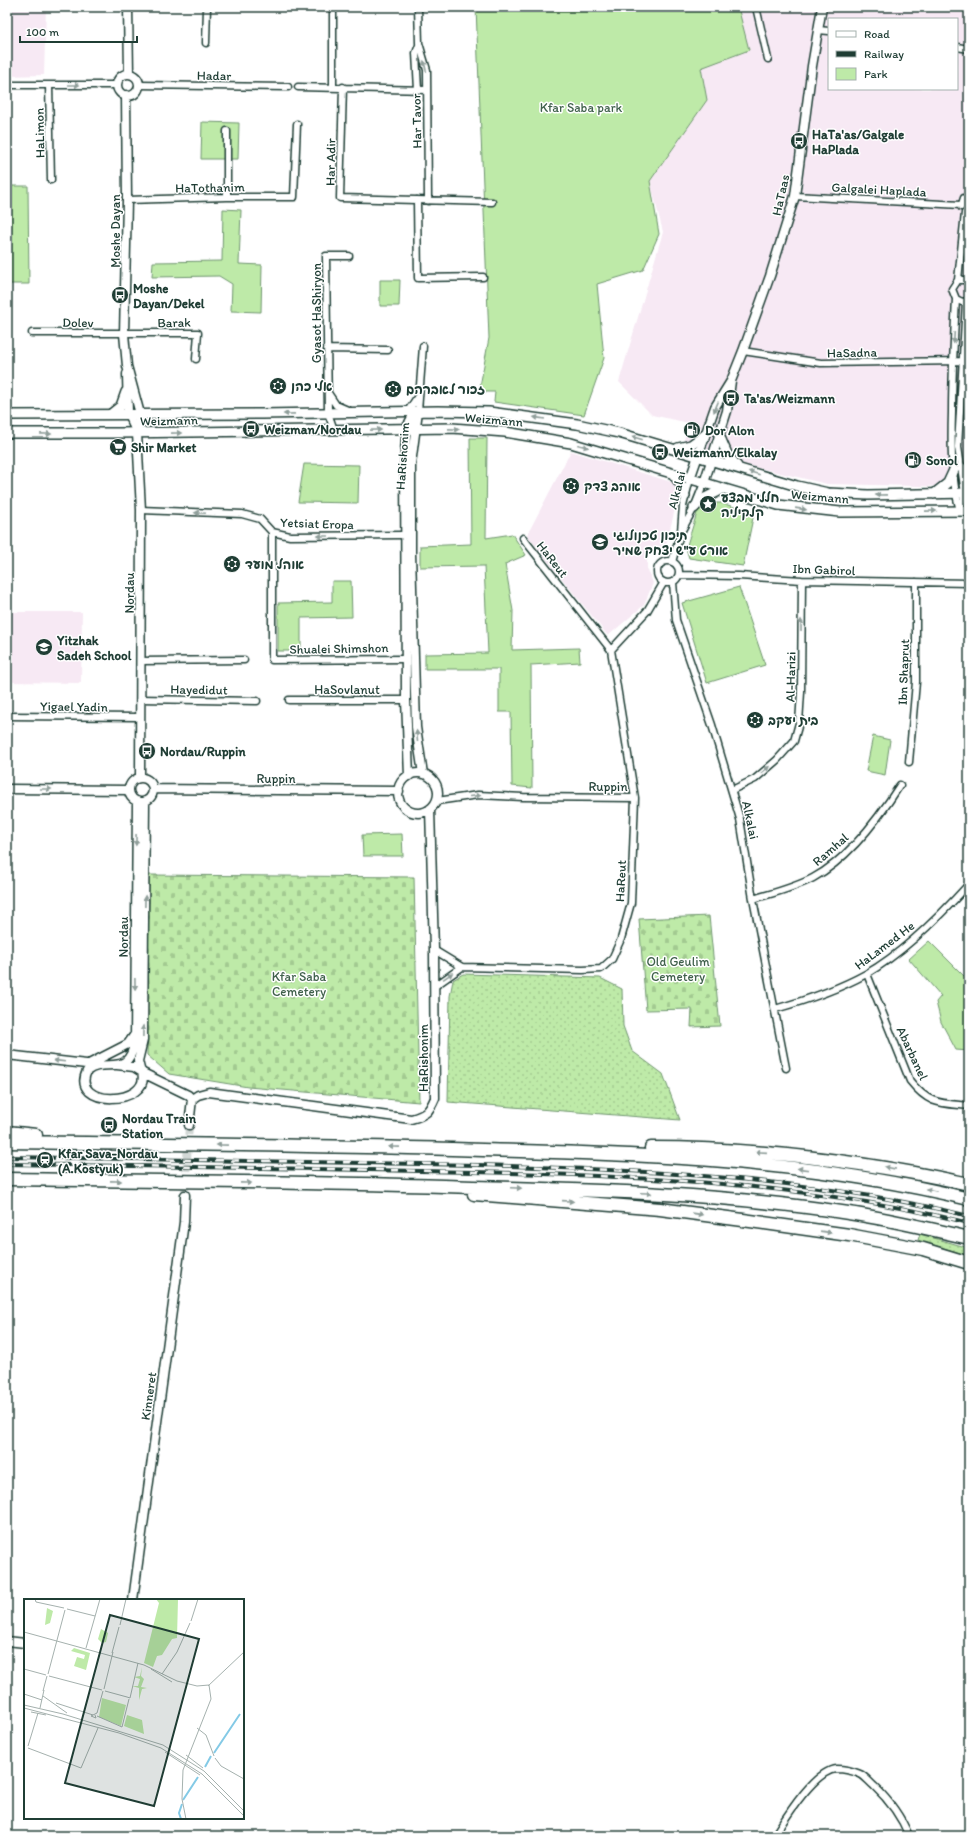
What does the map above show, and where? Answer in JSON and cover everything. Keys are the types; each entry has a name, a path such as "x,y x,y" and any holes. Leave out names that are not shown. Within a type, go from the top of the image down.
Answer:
{"highway":[{"path":"7,1132 135,1144"},
{"path":"7,1142 422,1148 579,1152 746,1163 864,1177 969,1199"},
{"path":"422,1148 664,1148 761,1152 822,1157 880,1166 969,1184"},
{"path":"7,1179 362,1184 585,1190 742,1200 858,1214 969,1238"},
{"path":"7,1184 99,1180"},
{"path":"362,1184 660,1209 849,1235 923,1249 969,1263"}],"main road":[{"path":"111,414 121,406 126,392"},
{"name":"Weizmann","path":"7,415 328,414 408,411 489,412 528,416 597,427 674,448 797,486 828,493 868,496 967,493"},
{"name":"Weizmann","path":"7,433 137,433 411,429 483,430 548,438 598,450 778,505 816,511 964,511"},
{"path":"674,448 691,445 705,435"},
{"path":"719,435 728,456 740,469"},
{"path":"934,494 948,483 958,469 969,479"},
{"path":"673,474 682,486 685,496"},
{"path":"694,508 703,499 722,489"}],"street":[{"path":"128,7 128,74"},
{"path":"206,43 207,7"},
{"path":"332,88 333,7"},
{"name":"Har Tavor","path":"418,7 419,43 427,70 428,200"},
{"path":"756,7 768,59"},
{"name":"HaTaas","path":"704,483 729,404 732,380 770,276 795,196 822,7"},
{"path":"818,30 828,31"},
{"name":"Har Tavor","path":"418,90 416,53 419,43"},
{"path":"958,47 969,49"},
{"path":"128,74 136,77 139,85 133,94 126,95 120,92 117,82 122,76 128,74"},
{"path":"7,85 117,85"},
{"name":"HaLimon","path":"49,85 51,180"},
{"name":"Hadar","path":"139,85 288,87"},
{"path":"298,87 427,90"},
{"name":"Har Adir","path":"343,87 340,198 492,202"},
{"name":"Moshe Dayan","path":"126,95 127,200 124,334 127,366 126,392 128,414 137,433"},
{"name":"HaTothanim","path":"127,200 227,197 294,197 297,124"},
{"path":"227,131 227,197"},
{"name":"Galgalei Haplada","path":"795,196 961,205"},
{"path":"964,511 967,493 951,448 952,361 956,299 952,289 958,280 967,214 961,205 964,198 969,196"},
{"path":"417,200 418,278 483,277"},
{"name":"Gyasot HaShiryon","path":"334,430 328,414 326,256 349,256"},
{"path":"958,280 969,280"},
{"path":"956,299 968,301 962,361 958,445 961,457 955,494 964,511"},
{"name":"Dolev","path":"32,333 124,334"},
{"name":"Barak","path":"124,334 198,333 196,359"},
{"path":"418,411 423,346"},
{"path":"327,349 388,350"},
{"name":"HaSadna","path":"742,351 821,363 962,361"},
{"name":"Moshe Dayan","path":"127,366 140,414 137,433"},
{"name":"HaTaas","path":"698,456 719,398 732,380"},
{"path":"408,411 420,391"},
{"path":"327,392 336,405 357,413"},
{"name":"HaRishonim","path":"418,411 412,417 411,429 413,659 416,727 423,774"},
{"name":"HaRishonim","path":"409,776 406,700 404,535 405,453 411,429"},
{"name":"Nordau","path":"137,433 141,510 140,778"},
{"path":"951,448 961,457"},
{"name":"Alkalai","path":"672,562 681,532 685,496 698,456"},
{"name":"Alkalai","path":"681,532 694,508 704,483"},
{"name":"Yetsiat Eropa","path":"141,510 242,514 260,518 272,532 290,536 404,535"},
{"name":"Shualei Shimshon","path":"272,532 272,660 406,659"},
{"name":"HaReut","path":"462,967 601,969 612,959 622,939 631,903 635,798 611,650 523,538"},
{"path":"664,562 672,562 678,566 679,575 673,582 664,582 658,576 658,569 664,562"},
{"name":"Ibn Gabirol","path":"679,575 802,580 969,583"},
{"name":"Al-Harizi","path":"732,790 755,779 777,760 794,741 799,723 801,692 802,580"},
{"path":"611,650 647,610 664,582"},
{"name":"Alkalai","path":"673,582 676,620 712,725 740,819 753,898 786,1068"},
{"name":"Ibn Shaprut","path":"909,762 916,682 916,582"},
{"path":"140,661 244,660"},
{"name":"Hayedidut","path":"140,699 257,701"},
{"name":"HaSovlanut","path":"289,700 406,700"},
{"name":"Yigael Yadin","path":"7,716 140,717"},
{"path":"423,774 434,781 437,787 436,801 430,809 418,813 406,808 399,797 399,791 400,785 409,776 423,774"},
{"path":"140,778 150,782 153,789 151,797 141,801 131,797 129,790 134,780 140,778"},
{"name":"Ramhal","path":"753,898 786,890 814,877 837,860 866,831 886,807 900,785"},
{"path":"7,789 129,790"},
{"name":"Ruppin","path":"153,789 399,791"},
{"name":"Ruppin","path":"436,801 478,795 635,798"},
{"name":"Nordau","path":"117,1065 125,1061 132,1052 136,1033 135,959 141,801"},
{"name":"Nordau","path":"140,1086 141,1071 138,1060 143,1040 141,801"},
{"name":"HaRishonim","path":"192,1099 198,1094 209,1092 411,1119 420,1117 429,1110 435,1098 435,986 430,809"},
{"name":"HaLamed He","path":"775,1009 826,993 867,974 905,946 945,910 969,884"},
{"path":"434,950 462,967 435,986"},
{"name":"Abarbanel","path":"867,974 910,1081 920,1093 935,1102 969,1106"},
{"path":"87,1065 104,1058 128,1044 136,1033"},
{"path":"7,1055 98,1066 129,1066 188,1095 192,1099 189,1125"},
{"path":"98,1066 88,1069 85,1076 86,1089 93,1096 126,1096 135,1093 140,1086 150,1084 165,1085"},
{"name":"Kinneret","path":"133,1599 184,1222 185,1195"},
{"path":"7,1641 24,1643"},
{"path":"774,1836 798,1801 812,1784 823,1775 834,1769 860,1774 876,1788 891,1803 903,1821 909,1836"}],"shaded area":[{"path":"7,7 46,7 44,75 7,76"},
{"path":"738,7 969,7 969,487 827,484 729,461 683,443 689,423 652,415 619,382 663,232 650,181 706,100 701,68 749,50"},
{"name":"תיכון טכנולוגי אורט ע\"ש יצחק שמיר","path":"571,451 681,485 665,549 655,551 647,557 647,568 653,583 644,605 608,636 527,535"},
{"name":"Yitzhak Sadeh School","path":"7,612 82,612 81,683 7,682"}],"green space":[{"name":"Kfar Saba park","path":"476,7 738,7 749,50 701,68 707,100 650,181 659,234 643,270 597,284 604,358 584,415 494,402 495,392 479,392 489,338"},
{"path":"202,122 239,123 238,159 201,159"},
{"path":"7,186 28,186 29,284 7,284"},
{"path":"223,209 241,210 239,264 262,265 261,312 231,311 232,284 219,276 152,277 153,262 222,261"},
{"path":"380,280 400,280 399,306 380,306"},
{"path":"470,438 487,438 486,538 512,534 526,555 505,564 513,611 512,650 579,648 580,662 531,665 532,788 512,786 511,712 499,712 499,669 425,669 425,654 488,653 484,566 420,567 420,546 471,544"},
{"path":"304,464 359,465 358,503 298,502"},
{"path":"713,503 721,503 754,513 743,566 689,558 686,548 697,513 700,508"},
{"path":"332,581 351,581 352,617 301,618 301,651 278,651 278,603 332,602"},
{"path":"739,587 765,665 707,683 682,603"},
{"path":"873,736 890,740 885,775 866,771"},
{"path":"402,834 403,856 363,856 362,835"},
{"name":"Kfar Saba Cemetery","path":"149,875 414,877 419,1102 248,1087 169,1074 147,1055"},
{"name":"Old Geulim Cemetery","path":"709,916 720,1026 691,1027 692,1009 646,1010 639,919"},
{"path":"929,941 964,976 969,971 969,1051 956,1050 941,1022 936,1002 941,996 909,959"},
{"path":"463,974 600,978 622,989 623,1026 632,1051 663,1074 680,1120 448,1102 450,996 453,980"},
{"path":"920,1234 969,1248 969,1256 918,1240"}],"tunnel":[{"path":"185,1195 189,1125"}],"railway":[{"path":"7,1157 360,1162 478,1165 663,1173 786,1184 848,1192 969,1216"},
{"path":"7,1164 415,1171 661,1179 784,1190 907,1209 969,1223"}],"place":[{"name":"HaTa'as/Galgale HaPlada","path":"799,141"},
{"name":"Moshe Dayan/Dekel","path":"120,295"},
{"name":"אלי כהן","path":"278,386"},
{"name":"זכור לאברהם","path":"393,389"},
{"name":"Ta'as/Weizmann","path":"731,398"},
{"name":"Weizman/Nordau","path":"251,429"},
{"name":"Dor Alon","path":"692,430"},
{"name":"Shir Market","path":"118,447"},
{"name":"Weizmann/Elkalay","path":"660,452"},
{"name":"Sonol","path":"913,460"},
{"name":"אוהב צדק","path":"571,486"},
{"name":"חללי מבצע קלקיליה","path":"708,504"},
{"name":"תיכון טכנולוגי אורט ע\"ש יצחק שמיר","path":"600,542"},
{"name":"אוהל מועד","path":"232,564"},
{"name":"Yitzhak Sadeh School","path":"44,647"},
{"name":"בית יעקב","path":"755,720"},
{"name":"Nordau/Ruppin","path":"147,751"},
{"name":"Nordau Train Station","path":"109,1125"},
{"name":"Kfar Sava-Nordau (A.Kostyuk)","path":"45,1160"}]}
